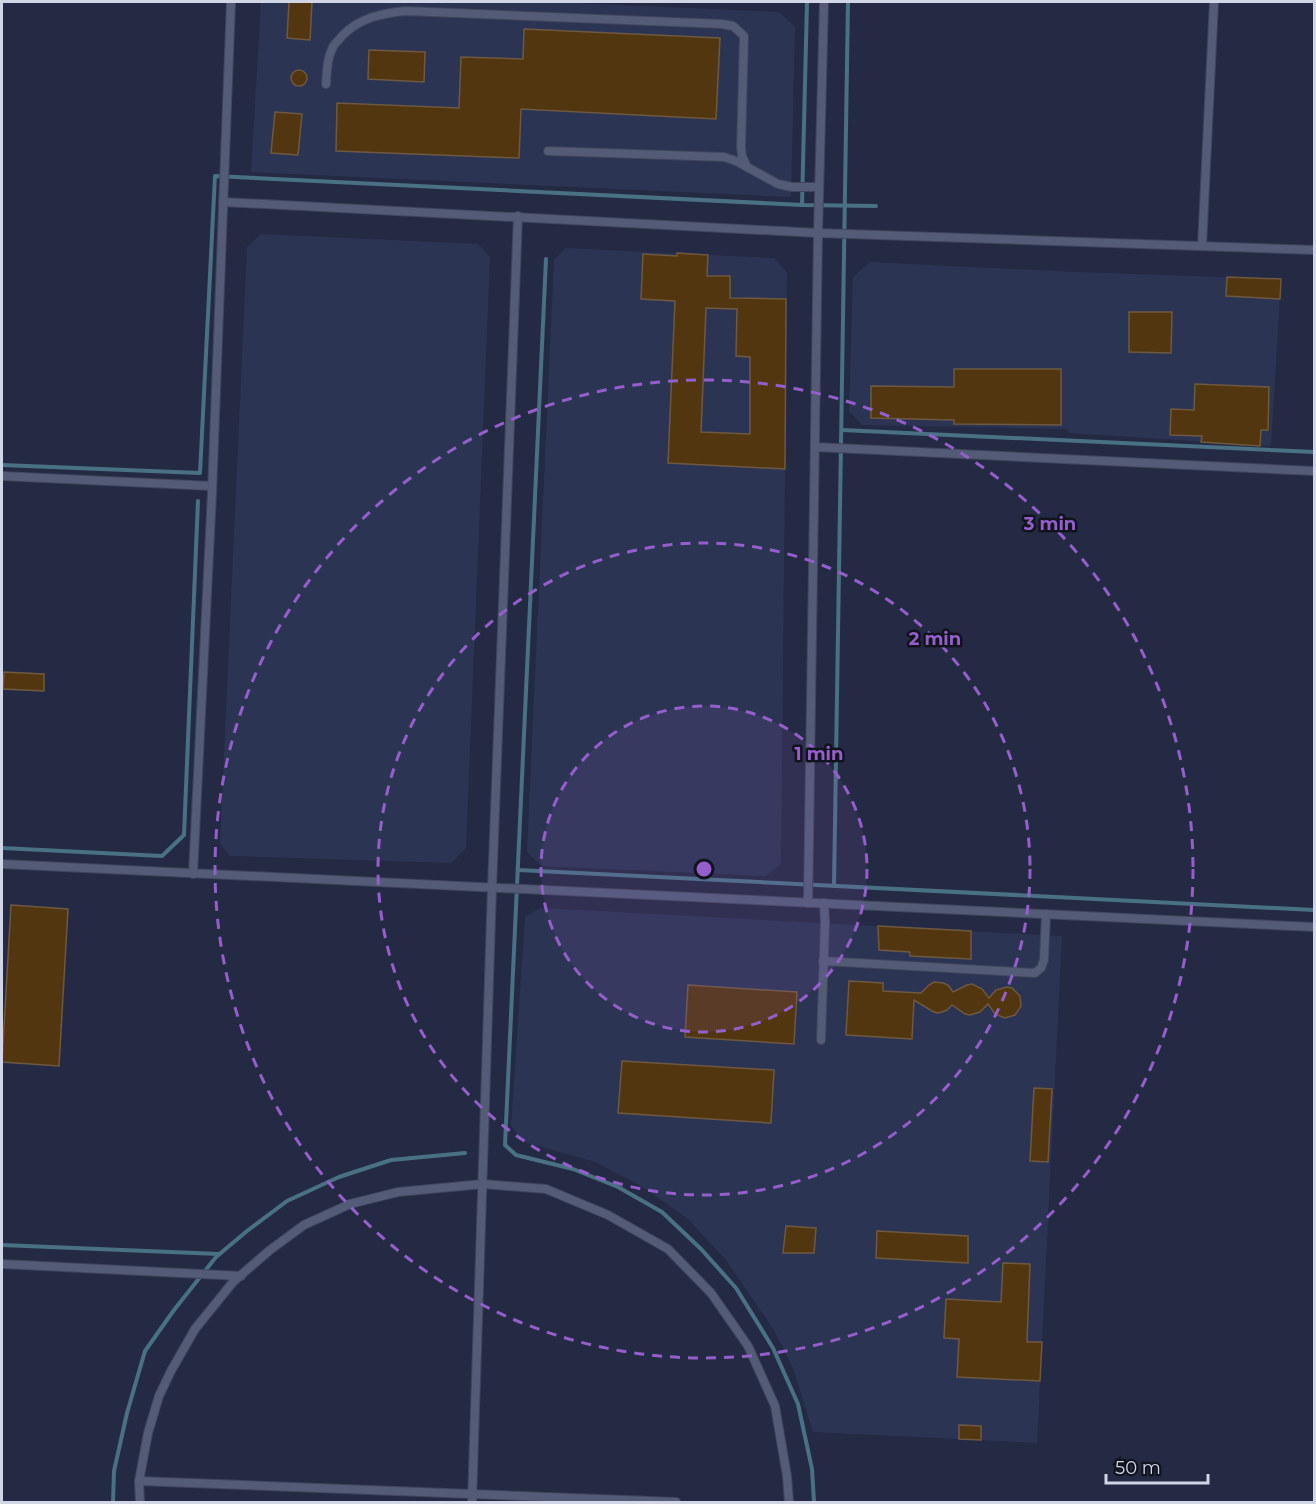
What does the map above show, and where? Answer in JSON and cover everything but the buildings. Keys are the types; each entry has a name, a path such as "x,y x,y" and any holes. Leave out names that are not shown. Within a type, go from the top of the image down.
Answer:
{"lane":[{"path":"193,874 212,486 231,2"},
{"path":"808,903 818,233 824,2"},
{"path":"1202,246 1214,2"},
{"path":"326,84 328,63 334,45 346,32 366,19 384,13 406,11 733,26 744,36 741,147 747,167"},
{"path":"548,151 724,157 778,184 792,187 819,187"},
{"path":"223,202 818,233 1314,250"},
{"path":"472,1498 492,888 518,216"},
{"path":"815,447 1314,471"},
{"path":"2,476 212,486"},
{"path":"2,864 1314,927"},
{"path":"821,1040 824,903"},
{"path":"823,961 1035,973 1041,968 1044,960 1046,914"},
{"path":"140,1503 139,1481 148,1433 159,1396 195,1329 233,1282 304,1225 350,1204 398,1192 483,1184 546,1189 608,1215 668,1249 711,1293 748,1346 775,1406 788,1476 789,1503"},
{"path":"2,1264 241,1275"},
{"path":"139,1481 472,1498 676,1503"}],"shaded area":[{"path":"261,2 552,2 779,12 795,27 791,197 251,172"},
{"path":"261,234 478,244 490,257 466,848 451,863 230,856 220,844 247,247"},
{"path":"566,248 774,258 787,272 781,864 765,876 542,866 527,852 554,260"},
{"path":"870,262 1281,279 1271,446 1069,433 1068,429 862,425 849,411 853,277"},
{"path":"540,908 1062,936 1037,1443 813,1432 793,1368 774,1330 726,1260 688,1219 643,1187 595,1162 524,1142 511,1126 525,917"}],"waterway":[{"path":"802,205 807,2"},
{"path":"834,886 848,2"},
{"path":"2,465 200,473 215,176 802,205 876,206"},
{"path":"546,259 505,1145 516,1155 573,1169 618,1187 662,1212 701,1249 736,1288 773,1348 798,1404 812,1469 814,1502"},
{"path":"842,430 1314,452"},
{"path":"2,848 162,856 184,835 198,501"},
{"path":"518,870 1314,910"},
{"path":"113,1502 114,1471 127,1413 145,1351 216,1257 287,1201 339,1177 391,1160 465,1153"},
{"path":"2,1245 219,1254"}]}
